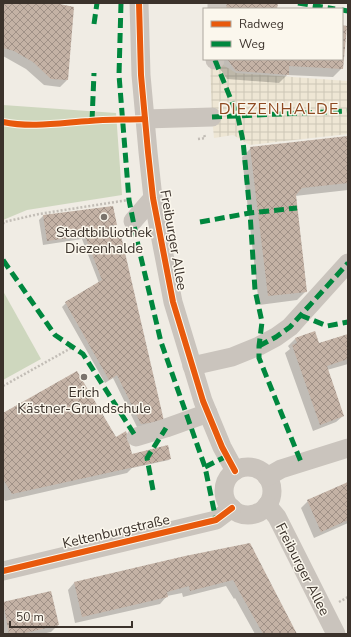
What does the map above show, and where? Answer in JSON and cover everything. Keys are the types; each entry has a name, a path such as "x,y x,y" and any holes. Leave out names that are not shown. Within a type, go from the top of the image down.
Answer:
{"street":[{"name":"Freiburger Allee","path":"139,3 141,75 153,198 173,302 208,413 234,471"},
{"path":"145,119 212,117"},
{"path":"133,221 153,198"},
{"path":"192,366 232,357 276,337 290,327 348,263"},
{"path":"136,437 208,413"},
{"path":"267,477 281,469 348,448"},
{"path":"232,508 227,503 225,496 224,489 226,482 234,471 248,467 256,468 262,471 272,486 271,496 267,505"},
{"name":"Freiburger Allee","path":"232,508 240,514 250,514 260,512 267,505 277,517 336,634"},
{"name":"Keltenburgstraße","path":"3,571 216,520 232,508"}],"path":[{"path":"3,224 4,222 39,214 129,200"},
{"path":"3,386 73,347"},
{"path":"3,499 23,495 22,492"}],"green space":[{"path":"3,105 116,113 122,195 27,210 3,220"},
{"path":"3,291 41,359 3,380"}],"shaded area":[{"path":"210,60 215,60 236,73 348,81 348,134 250,145 233,135 214,138"}],"building":[{"path":"3,3 55,3 74,7 68,80 51,79 33,62 14,51 3,48"},
{"path":"223,3 278,3 277,8 222,8"},
{"path":"343,25 347,26 343,69 289,66 289,75 236,71 228,60 343,60"},
{"path":"348,136 348,183 302,188 296,195 307,292 268,296 250,147"},
{"path":"113,206 117,225 112,225 113,232 120,231 164,421 141,424 117,375 109,380 65,302 102,280 85,236 47,241 43,215"},
{"path":"315,331 319,343 348,334 348,359 327,366 344,416 320,425 292,345 297,343 295,338"},
{"path":"77,371 116,437 126,431 132,454 168,445 171,459 12,494 3,479 3,413"},
{"path":"348,482 348,520 321,532 307,500"},
{"path":"250,543 297,634 263,634 233,580 190,591 189,586 167,592 168,597 82,617 74,582 185,556"},
{"path":"51,591 59,625 21,634 9,634 3,602"}],"marked path":[{"path":"94,24 97,3"},
{"path":"121,3 119,75 129,200 161,342 205,467 216,520"},
{"path":"298,3 329,8"},
{"path":"343,10 348,11"},
{"path":"215,60 238,117 243,141 255,290 262,322 259,358 301,462"},
{"path":"92,121 94,73"},
{"path":"212,117 348,111"},
{"path":"200,222 250,213 297,208"},
{"path":"3,260 55,335 83,354 136,437"},
{"path":"259,346 276,337 290,327 348,263"},
{"path":"300,315 327,326 348,322"},
{"path":"153,490 147,458 166,428"},
{"path":"205,467 227,456"}],"cycle path":[{"path":"139,3 141,75 153,198 173,302 203,401 222,447 235,471"},
{"path":"3,122 35,125 103,120 145,119"},
{"path":"3,571 216,520 232,508"}],"place":[{"name":"Stadtbibliothek Diezenhalde","path":"104,217"},
{"name":"Erich Kästner-Grundschule","path":"84,377"}],"district":[{"name":"DIEZENHALDE","path":"279,108"}]}
